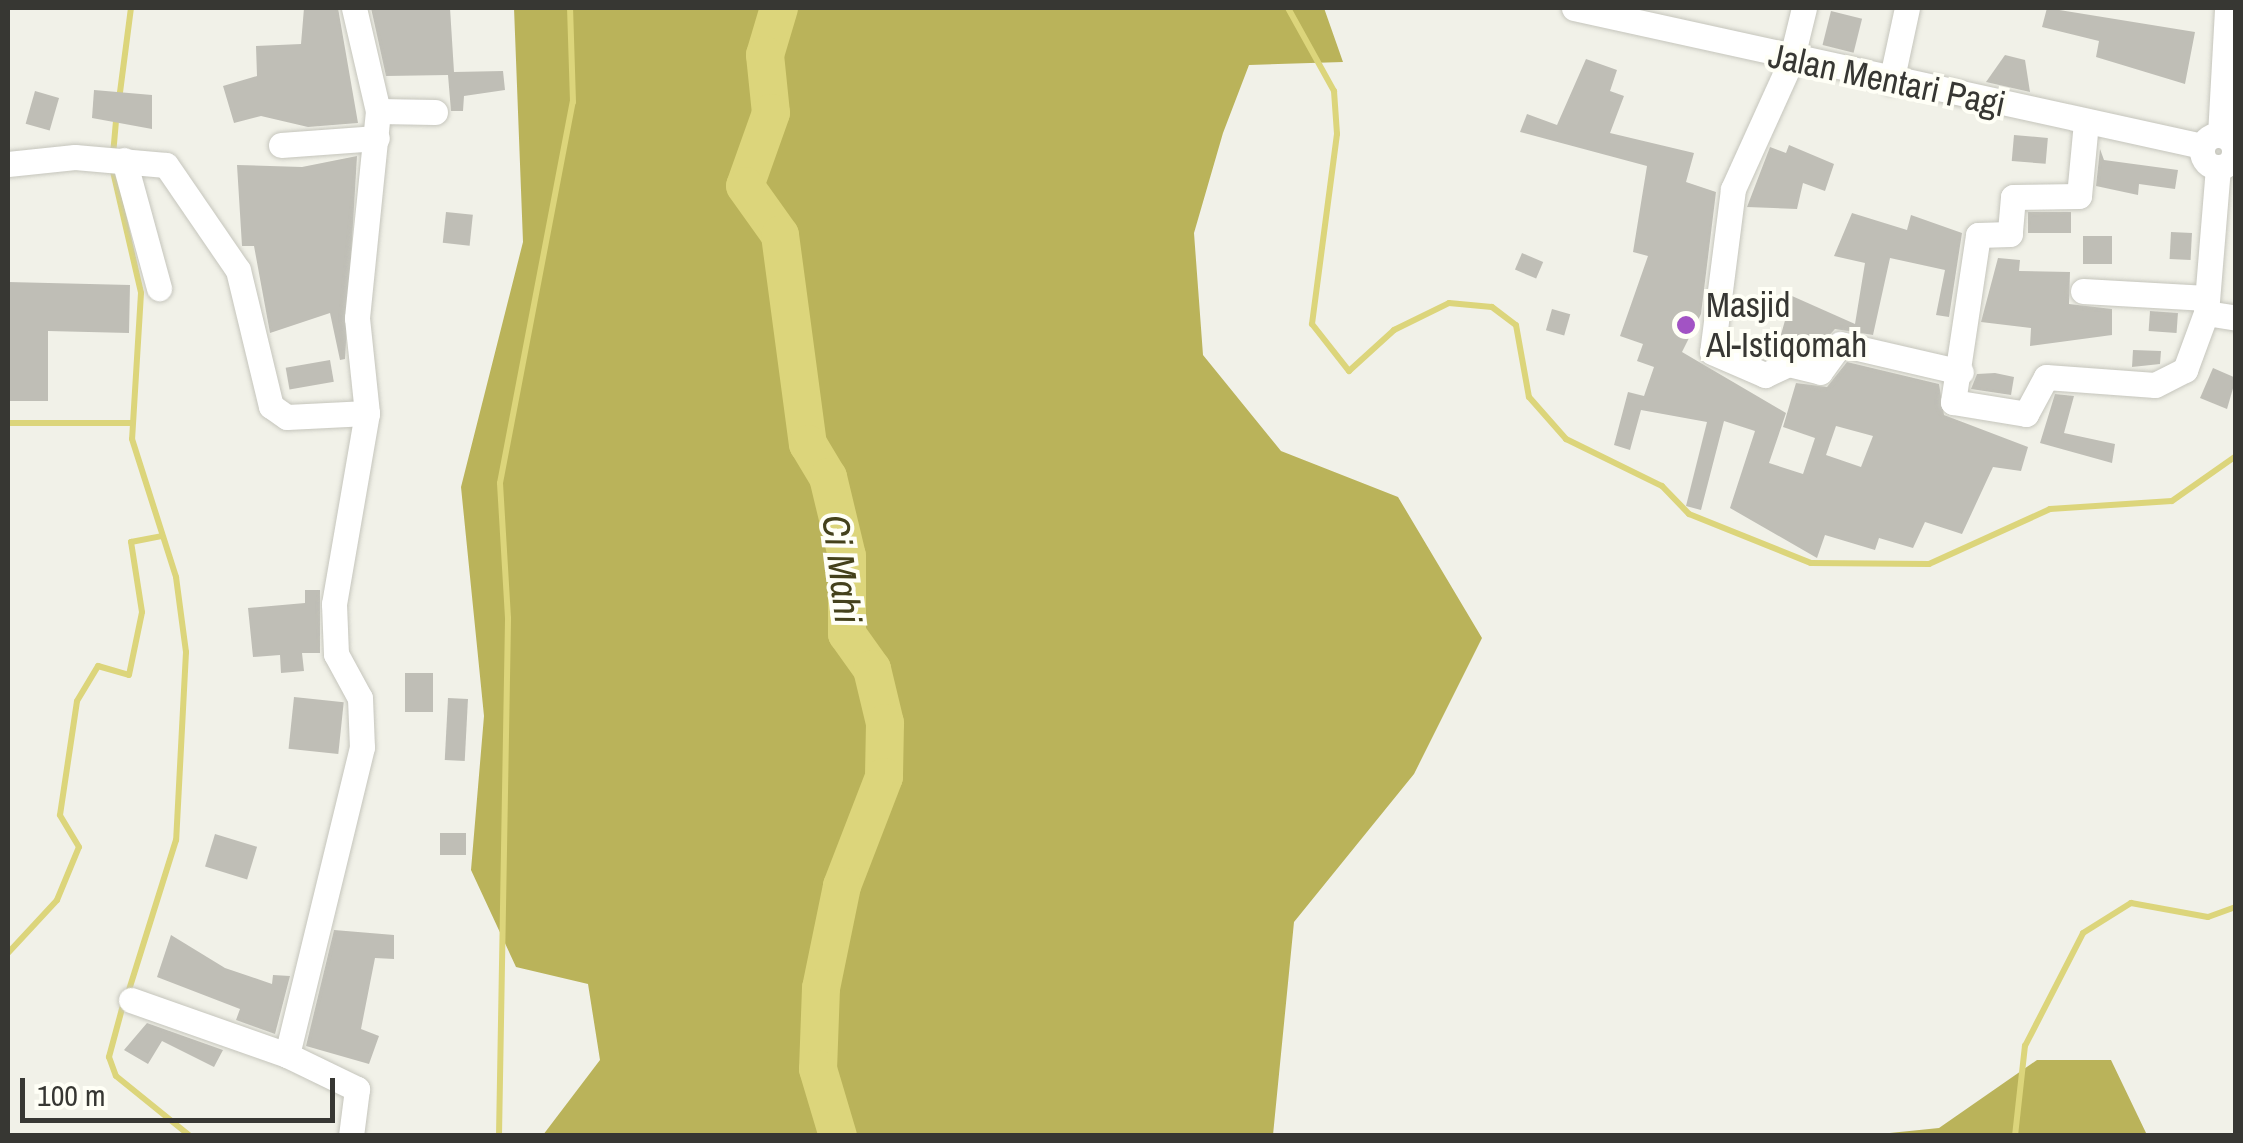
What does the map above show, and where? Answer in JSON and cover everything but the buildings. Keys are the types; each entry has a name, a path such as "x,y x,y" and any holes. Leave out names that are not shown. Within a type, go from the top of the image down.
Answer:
{"street":[{"path":"287,1055 362,747 360,698 336,654 334,604 367,413 357,318 378,111 354,8"},
{"name":"Jalan Mentari Pagi","path":"1574,8 1791,62 2222,151"},
{"path":"1804,8 1791,62 1733,188 1712,352 1765,375 1789,364 1820,372 1840,344 1961,372"},
{"path":"1891,82 1907,8"},
{"path":"2086,122 2079,196 2013,197 2010,234 1978,235 1961,372 1953,402 2026,414 2046,377 2138,386 2185,370 2206,305 2222,151 2226,8"},
{"path":"378,111 435,112"},
{"path":"281,146 377,138"},
{"path":"8,164 124,160 166,165 224,238 271,406 287,417 367,413"},
{"path":"124,160 159,288"},
{"path":"2083,291 2206,305 2236,318"},
{"path":"132,1000 287,1055 358,1089 352,1136"}],"shaded area":[{"path":"514,8 1324,8 1343,62 1249,65 1223,133 1194,233 1203,355 1281,451 1398,497 1482,638 1414,774 1294,922 1273,1135 543,1135 600,1060 588,984 516,967 471,870 484,716 461,487 523,242"},
{"path":"2037,1060 2111,1060 2147,1135 1870,1135 1939,1128"}],"waterway":[{"path":"119,100 131,8"},
{"path":"499,1136 508,618 500,483 573,102 570,8"},
{"name":"Ci Mahi","path":"779,8 765,55 771,113 745,186 780,235 808,444 828,477 847,556 847,634 872,669 885,723 884,777 842,886 821,988 818,1069 838,1136"},
{"path":"1288,8 1334,91 1337,134 1312,324 1349,371 1394,330 1449,303 1492,307 1516,325 1529,397 1566,439 1662,486 1689,514 1811,563 1929,564 2050,509 2172,501 2236,456"},
{"path":"113,155 116,117"},
{"path":"112,167 141,293 132,439 176,577 186,652 176,840 128,993"},
{"path":"8,423 132,423"},
{"path":"8,953 57,900 79,847 60,815 77,701 98,666 129,675 142,612 131,542 161,536"},
{"path":"2015,1136 2025,1046 2083,933 2131,903 2208,917 2236,907"},
{"path":"123,1005 109,1057 116,1076 190,1136"}],"place":[{"name":"Masjid Al-Istiqomah","path":"1686,325"}]}
